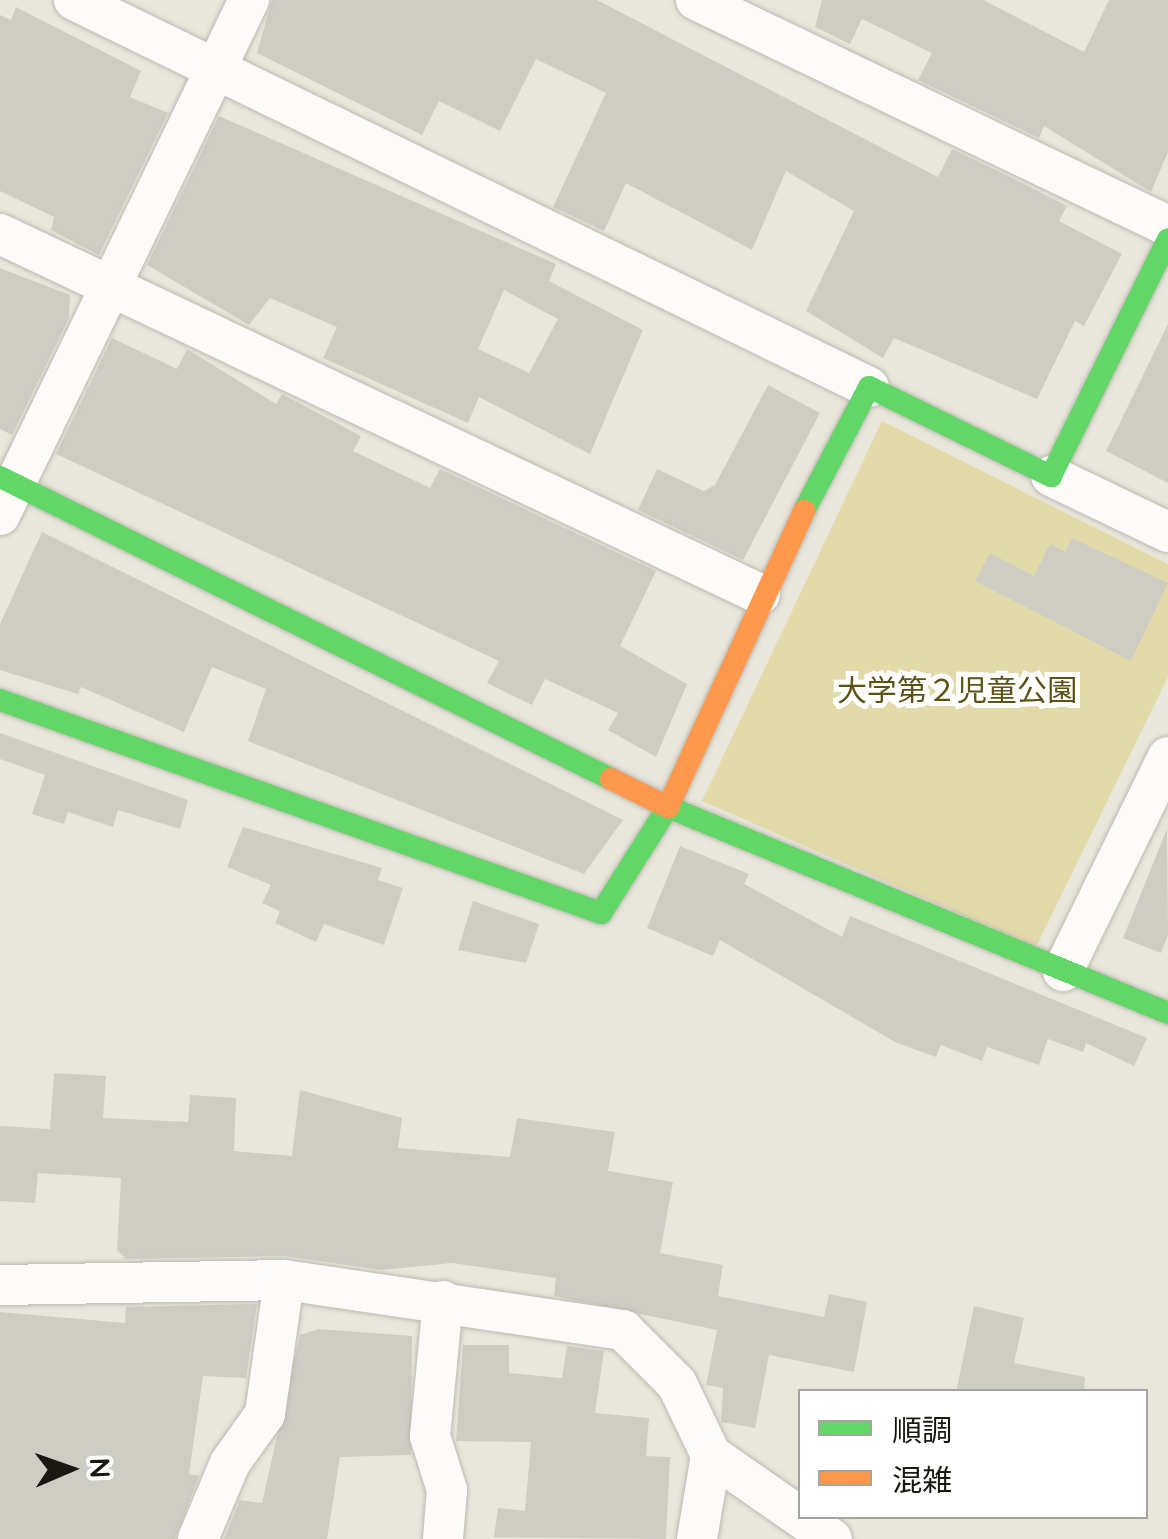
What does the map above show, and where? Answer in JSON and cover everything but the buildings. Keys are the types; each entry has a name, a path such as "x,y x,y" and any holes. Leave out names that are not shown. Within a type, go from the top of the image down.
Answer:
{"street":[{"path":"74,0 1168,532"},
{"path":"249,0 112,290 6,491 668,807 1168,1012"},
{"path":"696,0 1168,226"},
{"path":"0,234 760,594"},
{"path":"1051,476 1168,239"},
{"path":"0,700 602,913 668,807 760,594 868,387"},
{"path":"1063,972 1165,770"},
{"path":"198,1539 230,1464 265,1414 284,1280"},
{"path":"0,1285 284,1280 623,1330 678,1384 711,1455 798,1515"},
{"path":"443,1301 430,1436 447,1490 444,1539"},
{"path":"697,1539 711,1455"},
{"path":"803,1519 832,1539"}],"green space":[{"name":"大学第２児童公園","path":"882,421 1168,564 1168,677 1036,947 702,801"}],"traffic: fast":[{"path":"804,511 869,387 1051,476 1168,239"},
{"path":"0,477 611,779"},
{"path":"0,700 601,913 668,807 1168,1013"}],"traffic: slow":[{"path":"611,779 668,807 804,511"}]}
